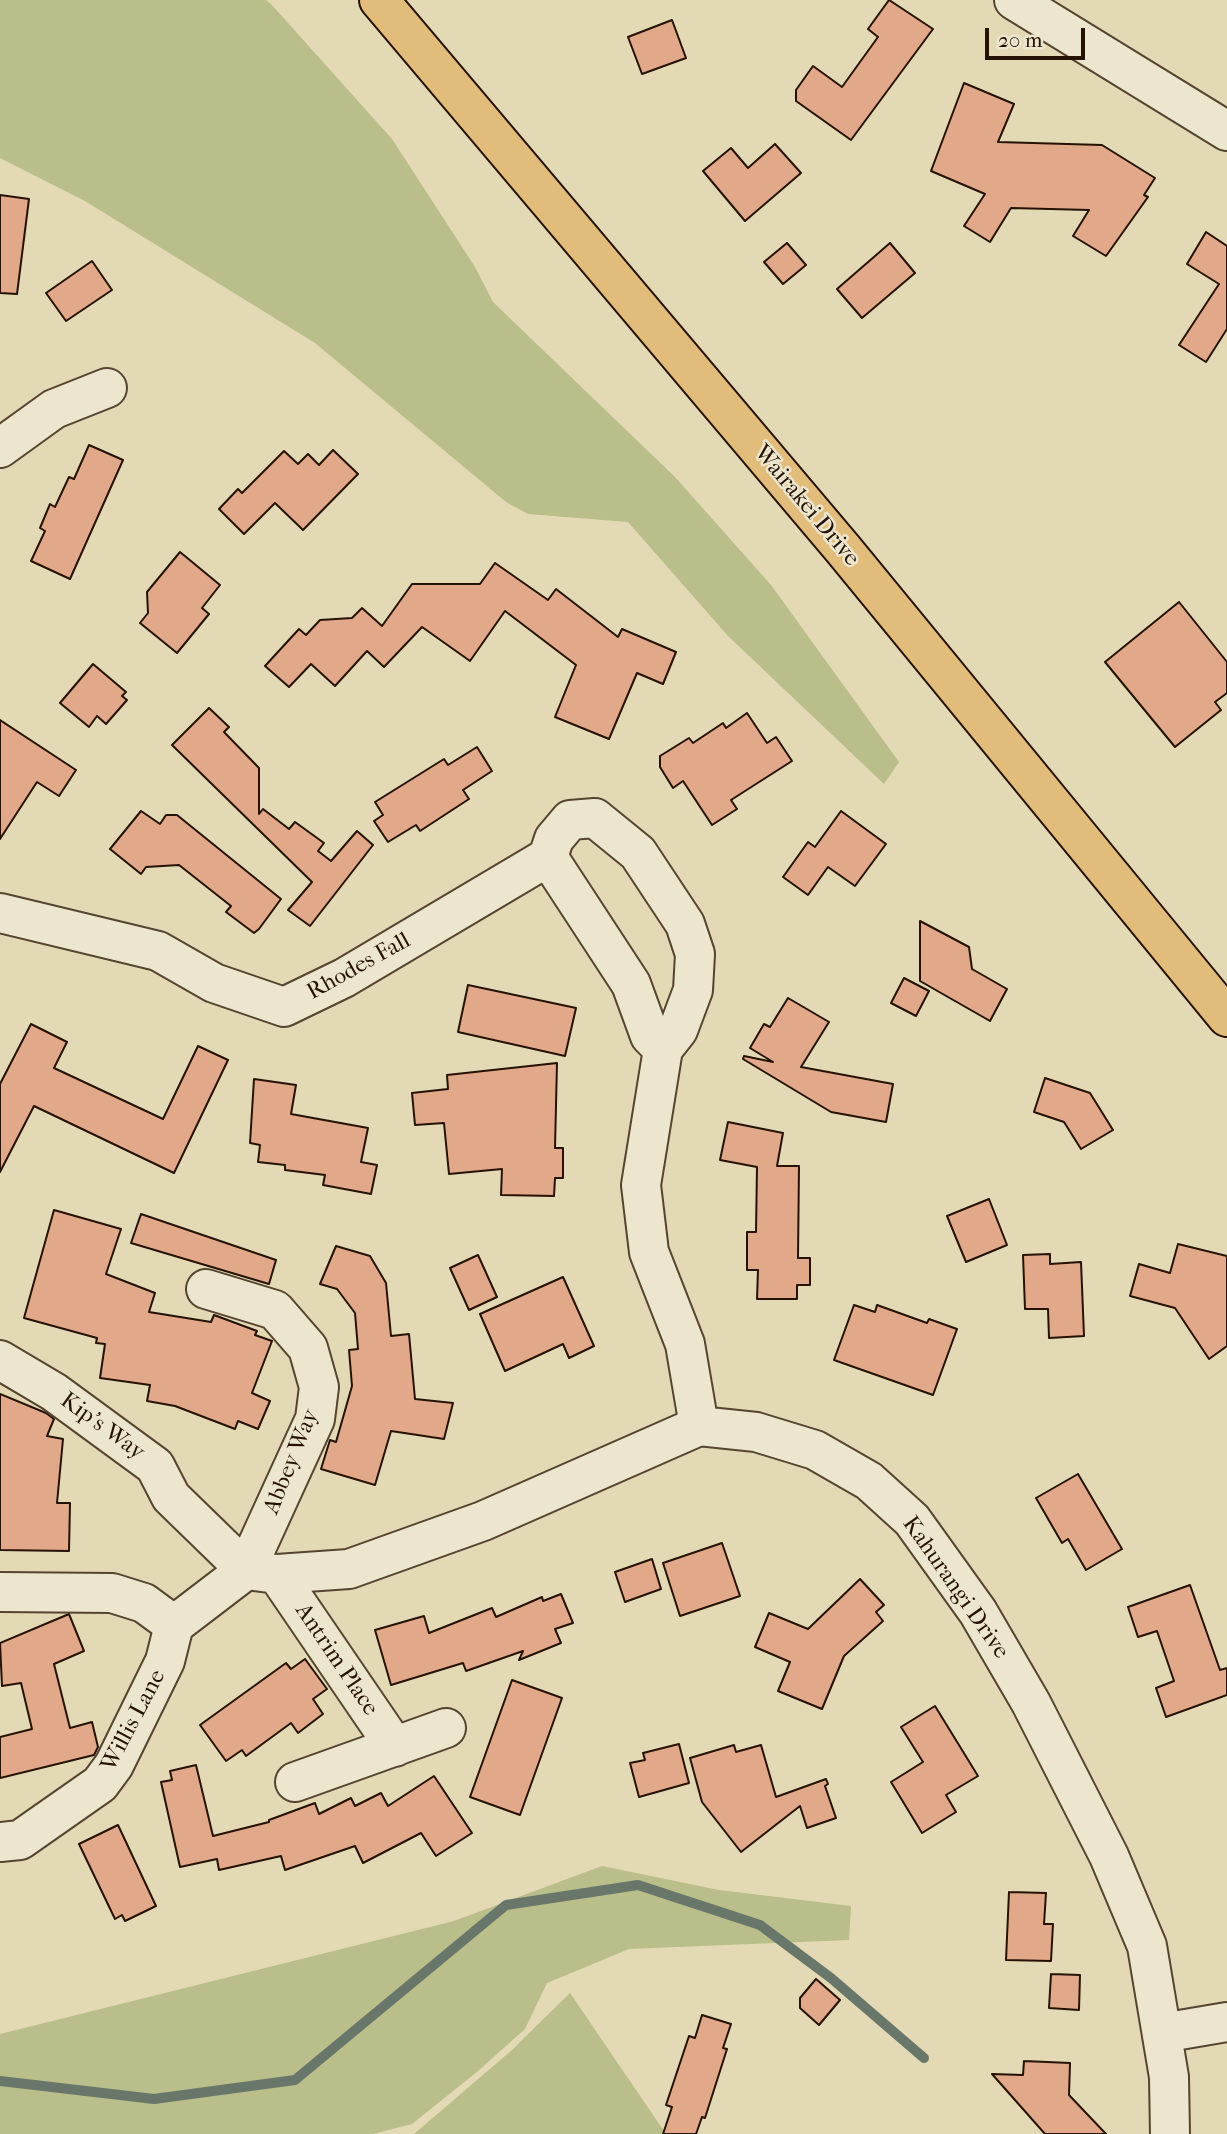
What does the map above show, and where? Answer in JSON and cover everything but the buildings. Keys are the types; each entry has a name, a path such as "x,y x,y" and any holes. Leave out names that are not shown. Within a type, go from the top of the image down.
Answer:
{"main road":[{"name":"Wairakei Drive","path":"379,0 843,549 1227,1017"}],"street":[{"path":"1014,0 1227,131"},
{"path":"0,448 54,409 107,388"},
{"path":"663,1049 650,1036 631,984 548,858 554,839 570,820 595,818 638,853 685,924 695,954 693,990 678,1030 663,1049 641,1185 649,1252 685,1344 699,1426"},
{"name":"Rhodes Fall","path":"0,914 158,951 214,983 284,1007 344,978 548,858"},
{"name":"Abbey Way","path":"206,1289 275,1310 308,1348 319,1387 315,1419 261,1572"},
{"name":"Kip's Way","path":"0,1360 54,1392 155,1466 170,1497 261,1572"},
{"name":"Kahurangi Drive","path":"261,1572 349,1570 482,1521 699,1426 756,1432 815,1450 869,1481 912,1520 985,1623 1031,1703 1109,1856 1147,1946 1169,2077 1170,2134"},
{"path":"0,1592 112,1592 144,1603 174,1625 261,1572"},
{"name":"Antrim Place","path":"261,1572 395,1746"},
{"name":"Willis Lane","path":"0,1842 19,1840 100,1784 114,1765 165,1661 174,1625"},
{"path":"295,1782 446,1728"},
{"path":"1162,2033 1227,2022"}],"green space":[{"path":"0,0 266,0 271,4 392,139 475,267 493,302 675,477 771,585 899,762 884,784 728,636 628,522 528,514 506,502 315,343 85,201 0,158"},
{"path":"602,1866 719,1890 851,1906 849,1940 629,1949 547,1983 525,2029 478,2071 412,2124 373,2134 0,2134 0,2034 454,1921"},
{"path":"570,1993 666,2134 414,2134 512,2050"}],"waterway":[{"path":"0,2081 154,2099 295,2080 506,1905 638,1885 760,1925 831,1978 924,2058"}]}
